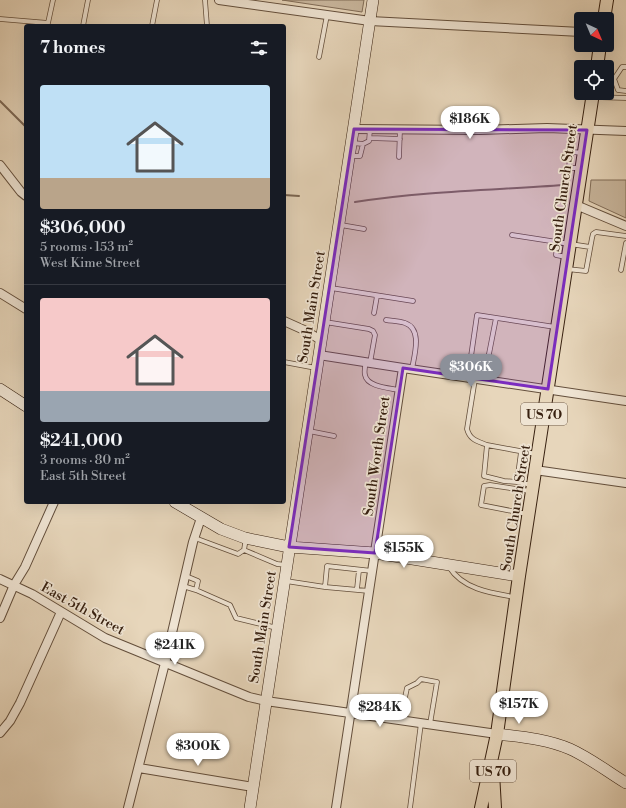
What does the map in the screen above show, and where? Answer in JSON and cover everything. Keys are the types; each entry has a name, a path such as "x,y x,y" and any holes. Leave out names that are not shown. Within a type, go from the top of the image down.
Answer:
{"main road":[{"path":"605,12 607,0"},
{"name":"South Church Street","path":"481,808 497,734 519,576 591,100"},
{"name":"US 70","path":"495,808 492,780 497,734"}],"street":[{"path":"219,0 370,21 574,32"},
{"name":"South Main Street","path":"250,808 373,0"},
{"path":"354,129 480,130 547,128 626,131"},
{"path":"0,164 24,194"},
{"path":"576,205 626,226"},
{"path":"0,293 24,308"},
{"path":"286,322 321,340"},
{"path":"319,354 626,401"},
{"name":"South Worth Street","path":"336,808 403,368"},
{"path":"0,389 24,405"},
{"path":"536,470 626,483"},
{"path":"0,618 14,585 25,567 53,504"},
{"path":"179,504 221,529 246,538 289,547 375,553 519,576"},
{"path":"128,808 201,518"},
{"name":"East 5th Street","path":"0,579 32,594 105,638 249,697 266,701 497,734"},
{"path":"0,733 10,721 20,703 61,612"},
{"path":"497,734 552,743 569,749 626,783"},
{"path":"139,768 253,786"}],"lane":[{"path":"48,24 53,0"},
{"path":"83,24 88,0"},
{"path":"152,24 157,0"},
{"path":"205,0 208,24"},
{"path":"319,57 327,15"},
{"path":"0,19 40,24"},
{"path":"626,67 622,67 614,79 618,90 626,91"},
{"path":"614,97 626,98"},
{"path":"351,143 363,144 369,141 370,129"},
{"path":"399,157 400,129"},
{"path":"370,138 400,139"},
{"path":"349,156 360,156 363,144"},
{"path":"338,225 364,229"},
{"path":"566,269 586,271 593,234 596,232 626,236"},
{"path":"512,235 590,247"},
{"path":"557,242 556,255 568,257"},
{"path":"621,270 626,243"},
{"path":"329,287 413,301"},
{"path":"374,313 377,296"},
{"path":"538,454 487,445 478,442 469,436 467,429 477,315 558,327"},
{"path":"491,381 492,369 488,359 496,318"},
{"path":"386,320 407,324 414,331 416,342 412,369"},
{"path":"323,322 374,331 375,335 365,375 367,380 371,384 399,390"},
{"path":"286,362 316,369"},
{"path":"307,431 334,436"},
{"path":"487,445 484,476 504,481 517,482 533,488"},
{"path":"517,482 521,452"},
{"path":"529,514 481,505 482,490 484,486 490,485 533,488"},
{"path":"195,538 238,554 244,550 246,538"},
{"path":"244,550 277,564 287,565"},
{"path":"447,564 453,574 466,584 478,589 517,597"},
{"path":"325,586 327,566 372,571"},
{"path":"357,589 359,570"},
{"path":"186,576 198,581 196,590"},
{"path":"284,581 370,591"},
{"path":"183,586 230,605 236,618 277,628"},
{"path":"400,720 407,688 417,683 421,679 437,682 426,724 410,808"}],"highlighted area":[{"path":"354,129 587,130 548,389 403,368 375,553 289,547"}],"shaded area":[{"path":"282,0 364,0 362,12"},
{"path":"591,180 626,180 626,218 589,201"}],"waterway":[{"path":"0,101 24,125"},
{"path":"355,202 407,195 564,185"},
{"path":"286,195 299,196"}]}
